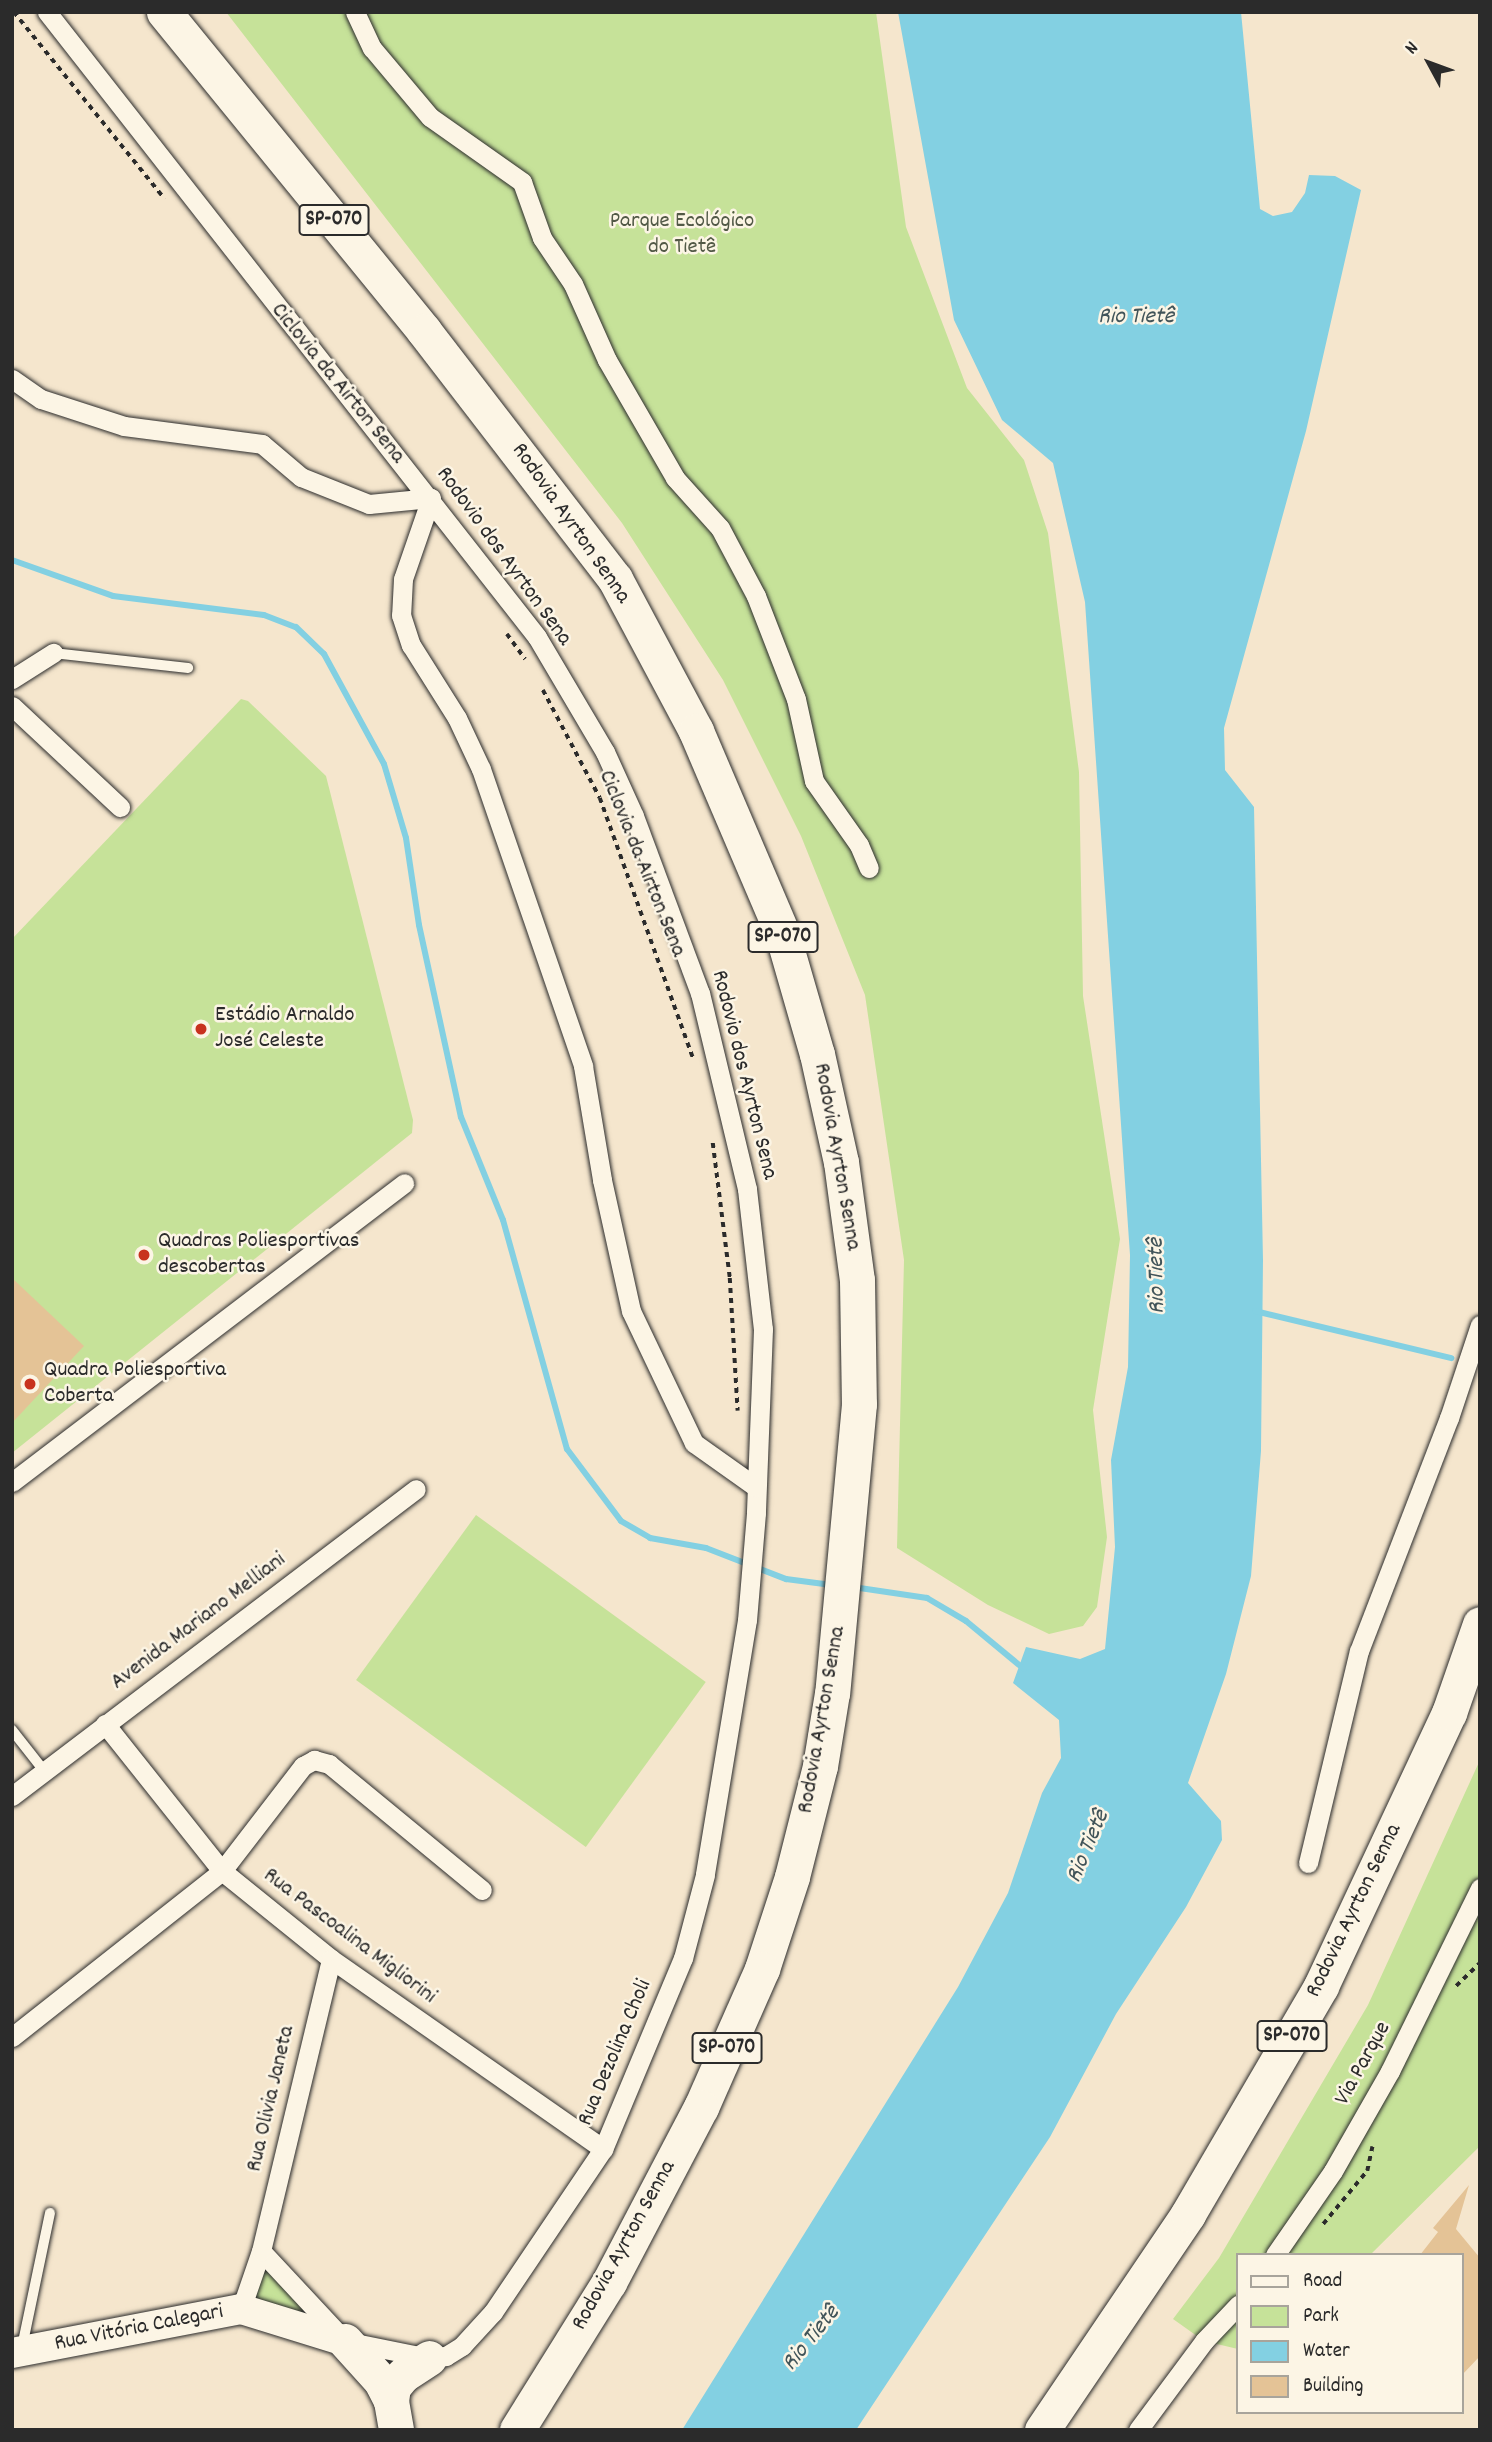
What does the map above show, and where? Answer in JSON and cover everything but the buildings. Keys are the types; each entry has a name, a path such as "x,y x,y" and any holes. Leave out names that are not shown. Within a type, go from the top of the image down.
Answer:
{"highway":[{"name":"Rodovia Ayrton Senna","path":"164,12 553,494 615,579 696,731 782,933 817,1054 841,1162 857,1280 859,1404 840,1630 820,1766 792,1877 762,1969 701,2107 609,2282 517,2430"},
{"name":"Rodovia Ayrton Senna","path":"1046,2426 1188,2214 1321,1986 1449,1713 1480,1624"},
{"path":"345,2342 368,2364 393,2415"},
{"path":"393,2415 393,2387 403,2375 429,2358"}],"main road":[{"name":"Rua Vitória Calegari","path":"17,2352 241,2309 345,2342"}],"street":[{"name":"Rodovio dos Ayrton Sena","path":"47,12 431,498 537,637 605,752 634,816 692,970 747,1189 763,1329 756,1513"},
{"path":"355,12 372,48 430,117 522,182 542,239 573,284 607,360 676,478 720,528 756,596 796,699 814,782 859,845 869,868"},
{"path":"12,379 41,399 124,426 262,444 301,477 369,504 431,498 403,579 405,625 481,769 583,1066 602,1180 631,1311 694,1443 756,1487"},
{"path":"12,679 35,660 53,653"},
{"path":"12,706 120,807"},
{"path":"12,1482 404,1183"},
{"path":"1308,1863 1359,1651 1449,1418 1480,1325"},
{"name":"Avenida Mariano Melliani","path":"12,1796 416,1489"},
{"name":"Rua Dezolina Choli","path":"429,2358 446,2356 477,2332 603,2149 683,1958 705,1875 747,1620 756,1513"},
{"name":"Rua Pascoalina Migliorini","path":"105,1724 222,1871 331,1959 603,2149"},
{"path":"12,2037 222,1871 303,1766 314,1760 329,1764 482,1890"},
{"name":"Via Parque","path":"1276,2253 1333,2171 1390,2071 1480,1888"},
{"name":"Rua Olivia Janeta","path":"241,2309 261,2251 331,1959"},
{"path":"261,2251 345,2342 429,2358"},
{"path":"1139,2430 1204,2341 1236,2307"}],"lane":[{"path":"53,653 188,668"},
{"path":"12,1730 45,1772"},
{"path":"17,2352 50,2213"}],"path":[{"path":"14,12 167,201"},
{"path":"501,626 532,669"},
{"name":"Ciclovia da Airton Sena","path":"538,681 600,799 697,1069"},
{"path":"712,1133 730,1278 739,1427 757,1443"}],"green space":[{"name":"Parque Ecológico do Tietê","path":"226,12 876,12 906,227 967,388 1024,460 1048,533 1079,772 1083,996 1120,1239 1093,1410 1107,1537 1097,1607 1083,1626 1049,1634 988,1605 897,1548 904,1260 865,995 801,836 723,680 622,523"},
{"name":"Estádio Arnaldo José Celeste","path":"241,699 248,701 326,776 413,1120 412,1133 12,1453 12,939"},
{"path":"476,1515 706,1682 586,1847 356,1680"},
{"path":"1480,1760 1480,2146 1372,2253 1236,2253 1236,2349 1204,2341 1173,2319 1219,2258 1368,2005"},
{"path":"261,2251 345,2341 241,2309"}],"water":[{"name":"Rio Tietê","path":"898,12 1241,12 1260,209 1273,216 1292,212 1305,193 1309,175 1335,176 1361,190 1306,431 1224,728 1225,770 1254,807 1263,1260 1261,1451 1251,1576 1226,1674 1188,1783 1221,1821 1222,1840 1186,1907 1116,2014 1050,2137 856,2430 682,2430 958,1987 1008,1893 1042,1793 1061,1758 1059,1720 1013,1683 1026,1647 1080,1659 1105,1649 1115,1547 1111,1460 1128,1367 1130,1255 1085,602 1053,463 1002,420 954,320"}],"waterway":[{"path":"12,560 113,596 264,615 296,627 324,654 384,764 406,838 419,925 461,1117 503,1220 567,1449 621,1521 650,1538 706,1548 786,1579 832,1585"},
{"path":"1255,1311 1451,1358"},
{"path":"853,1587 927,1598 966,1621 1024,1669"}],"place":[{"name":"Estádio Arnaldo José Celeste","path":"201,1029"},
{"name":"Quadras Poliesportivas descobertas","path":"144,1255"},
{"name":"Quadra Poliesportiva Coberta","path":"30,1384"}]}
